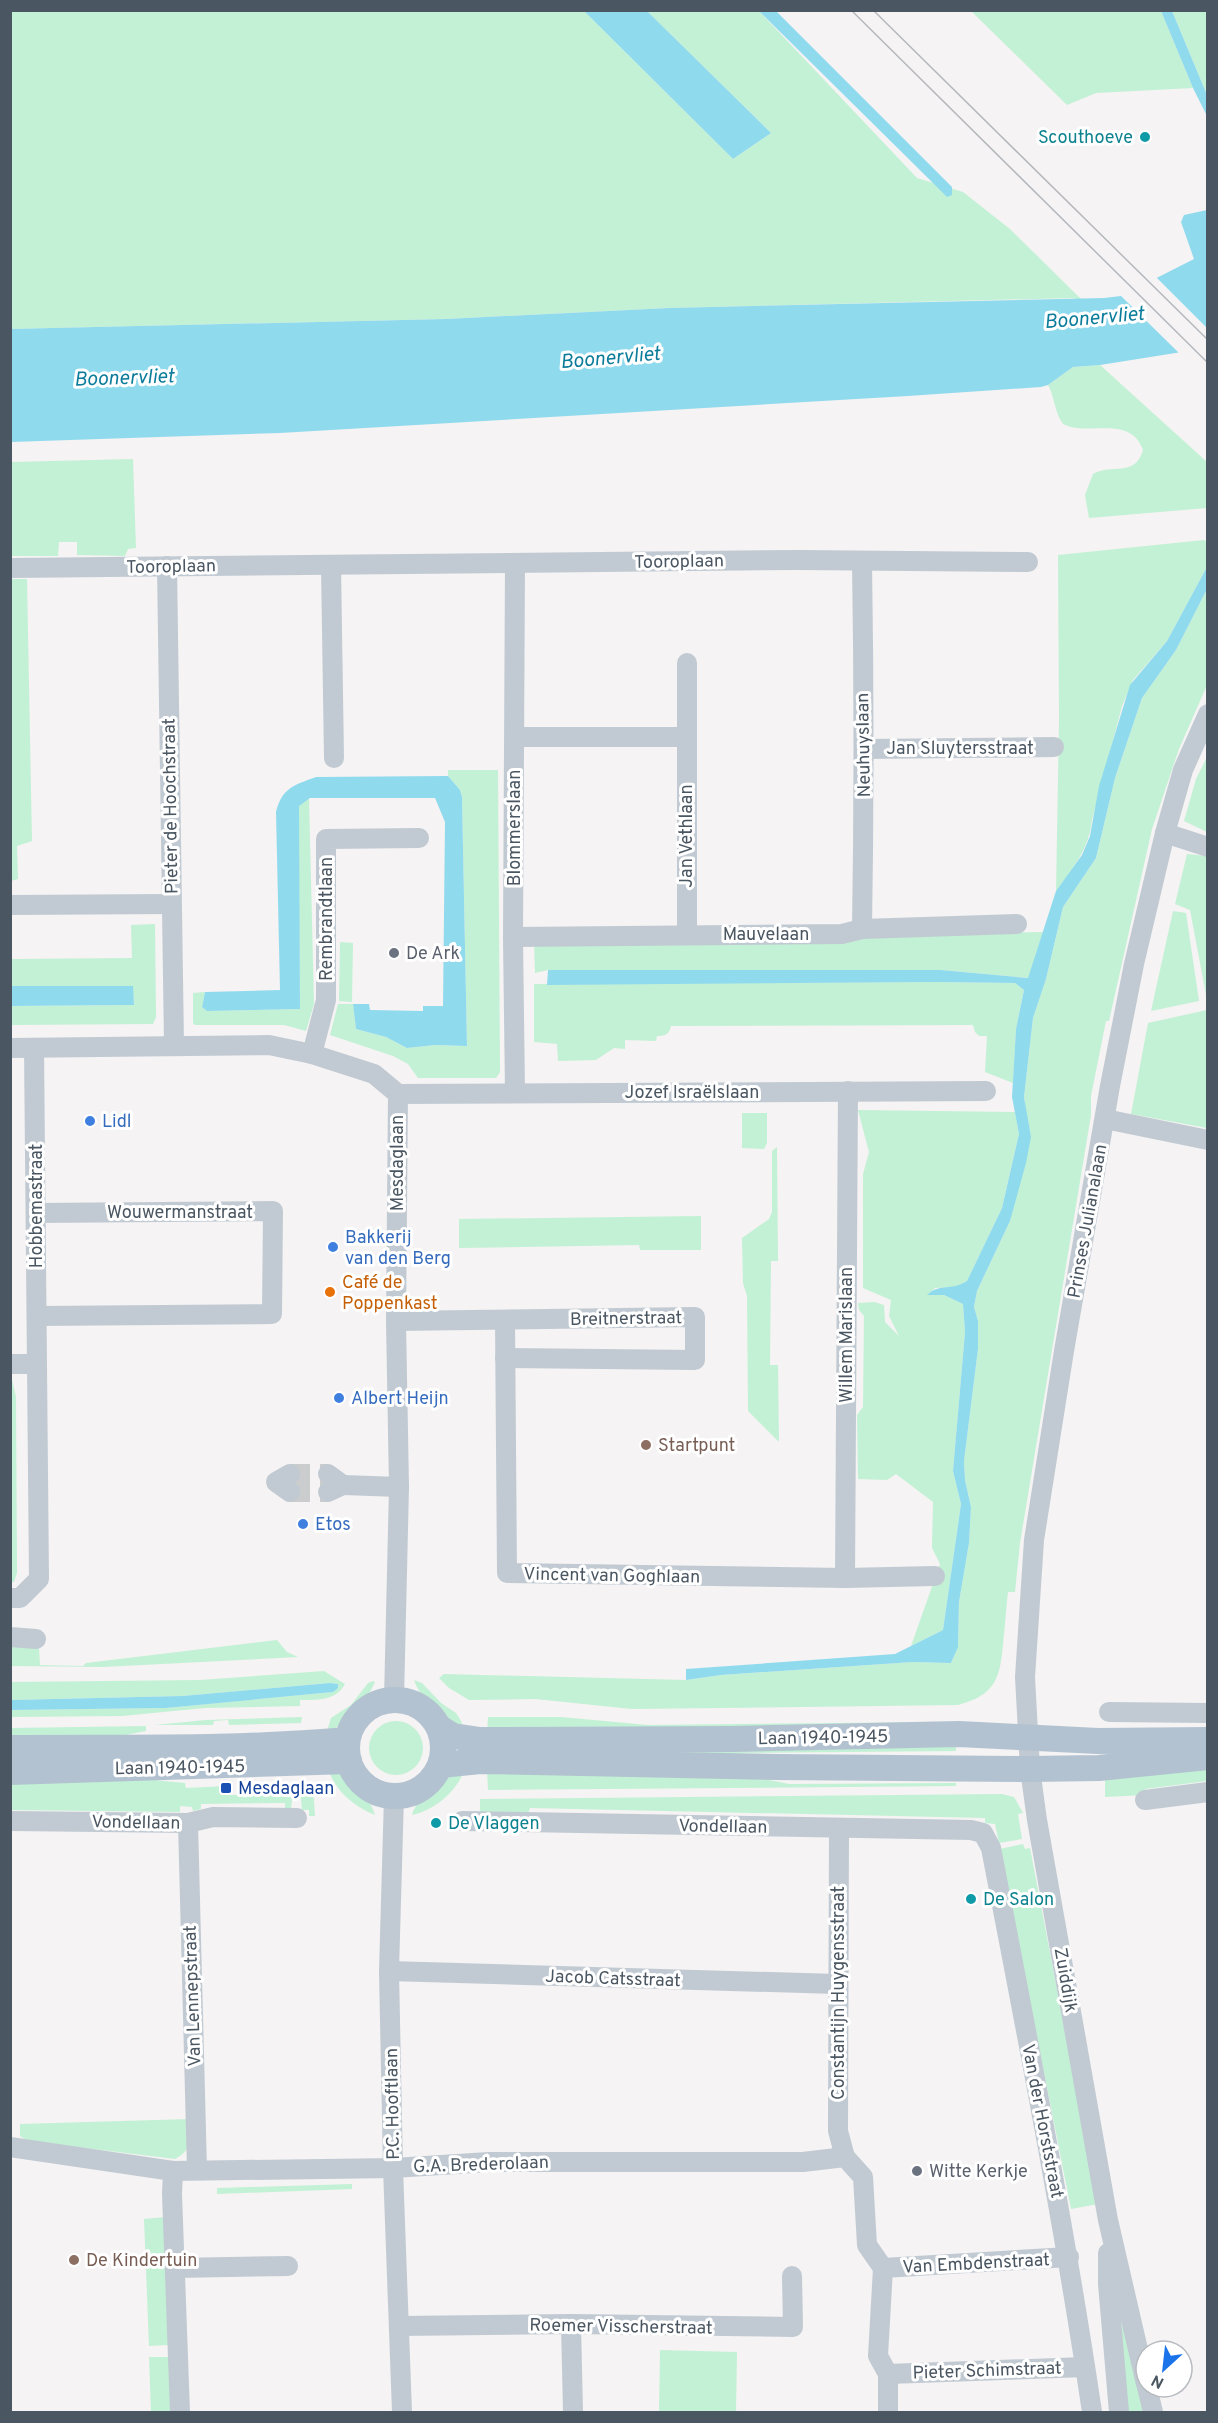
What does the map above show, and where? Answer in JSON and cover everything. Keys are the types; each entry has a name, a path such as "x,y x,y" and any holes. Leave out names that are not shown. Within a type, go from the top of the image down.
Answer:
{"main road":[{"path":"394,1699 406,1700 424,1708 440,1728 444,1749 441,1765 430,1782 423,1788 409,1794 394,1796 381,1794 358,1779 348,1751 351,1727 363,1711 380,1702 394,1699"},
{"name":"Laan 1940-1945","path":"440,1728 453,1736 480,1740 732,1739 959,1734 1170,1742 1208,1740"},
{"name":"Laan 1940-1945","path":"10,1748 309,1743 348,1751"},
{"name":"Laan 1940-1945","path":"10,1772 348,1751"},
{"name":"Laan 1940-1945","path":"441,1765 480,1761 753,1767 1030,1769 1092,1768 1208,1757"}],"street":[{"name":"Tooroplaan","path":"10,568 1028,561"},
{"name":"Neuhuyslaan","path":"862,562 865,749 862,929"},
{"name":"Blommerslaan","path":"515,563 513,937 515,1093"},
{"name":"Pieter de Hoochstraat","path":"167,566 174,1045"},
{"path":"331,566 334,758"},
{"name":"Jan Vethlaan","path":"687,663 687,934"},
{"name":"Prinses Julianalaan","path":"1028,1738 1025,1677 1034,1539 1064,1351 1134,964 1165,833 1183,770 1208,714"},
{"path":"515,737 686,737"},
{"name":"Jan Sluytersstraat","path":"865,749 1054,747"},
{"path":"1165,833 1208,847"},
{"name":"Rembrandtlaan","path":"312,1054 326,1000 326,838 419,838"},
{"path":"10,905 171,904"},
{"name":"Mauvelaan","path":"513,937 842,934 862,929 1017,924"},
{"path":"10,1048 269,1045 312,1054 374,1074 398,1094"},
{"name":"Hobbemastraat","path":"10,1598 20,1598 39,1579 34,1048"},
{"name":"Willem Marislaan","path":"845,1578 848,1091"},
{"name":"Jozef Israëlslaan","path":"398,1094 986,1091"},
{"name":"Mesdaglaan","path":"394,1699 399,1486 396,1321 398,1094"},
{"path":"1105,1119 1208,1140"},
{"name":"Wouwermanstraat","path":"36,1213 273,1212 272,1314 37,1316"},
{"name":"Breitnerstraat","path":"396,1321 695,1317 695,1360 505,1358"},
{"name":"Vincent van Goghlaan","path":"505,1320 507,1573 845,1578 935,1576"},
{"path":"10,1364 37,1364"},
{"path":"333,1483 399,1486"},
{"path":"10,1638 36,1639"},
{"path":"1109,1712 1208,1713"},
{"name":"Zuiddijk","path":"1028,1738 1037,1820 1108,2220 1135,2339"},
{"path":"1145,1800 1208,1792"},
{"name":"P.C. Hooftlaan","path":"394,1796 389,1971 393,2168 402,2412"},
{"name":"Vondellaan","path":"10,1821 188,1823 213,1817 297,1818"},
{"name":"Vondellaan","path":"462,1821 971,1830 983,1833"},
{"name":"Van Lennepstraat","path":"188,1823 197,2170"},
{"name":"Constantijn Huygensstraat","path":"839,1828 838,2132 845,2157"},
{"name":"Van der Horststraat","path":"983,1833 991,1848 1069,2257 1092,2412"},
{"name":"Jacob Catsstraat","path":"389,1971 837,1984"},
{"name":"G.A. Brederolaan","path":"10,2147 173,2171 393,2168 486,2162 803,2162 845,2157"},
{"path":"845,2157 863,2177 867,2245 883,2268 878,2356 888,2374 888,2412"},
{"path":"173,2171 180,2412"},
{"name":"Zuiddijk","path":"1108,2220 1108,2284 1119,2412"},
{"name":"Van Embdenstraat","path":"883,2268 1069,2257"},
{"path":"175,2268 288,2266"},
{"name":"Roemer Visscherstraat","path":"399,2326 571,2324 793,2327 792,2276"},
{"path":"571,2324 573,2412"},
{"name":"Pieter Schimstraat","path":"888,2374 1085,2367"}],"green space":[{"path":"10,11 584,11 733,159 771,133 647,11 759,11 917,178 963,192 1010,229 1082,300 1072,298 669,308 446,319 11,329"},
{"path":"971,11 1161,11 1193,88 1096,93 1067,105"},
{"path":"1172,11 1207,11 1207,95"},
{"path":"1100,365 1207,462 1207,508 1089,518 1085,495 1093,474 1129,467 1139,459 1143,450 1137,439 1119,429 1084,428 1063,424 1048,385 1073,367"},
{"path":"133,459 136,548 128,549 125,556 77,555 77,542 59,542 58,556 11,556 11,462"},
{"path":"1204,540 1207,542 1207,567 1167,641 1133,680 1122,706 1088,840 1079,858 1056,891 1059,720 1058,555"},
{"path":"11,579 27,579 32,841 17,846 18,879 11,881"},
{"path":"1207,589 1207,685 1179,749 1152,829 1109,1021 1106,1021 1091,1096 1091,1115 1020,1543 1015,1592 1008,1592 1002,1656 993,1684 980,1696 958,1705 632,1709 535,1699 469,1700 449,1688 439,1678 444,1674 686,1680 721,1675 913,1662 951,1663 958,1646 959,1602 969,1543 971,1507 965,1480 964,1461 978,1349 978,1321 974,1307 977,1291 1010,1221 1033,1018 1046,979 1063,907 1096,858 1115,778 1142,698 1176,650"},
{"path":"1207,757 1207,832 1184,821 1196,779"},
{"path":"448,770 498,770 500,1072 496,1078 418,1078 408,1064 393,1056 330,1035 338,1004 353,1004 356,1029 386,1037 407,1048 435,1045 467,1046 462,797 460,790 448,776"},
{"path":"309,798 314,1004 306,1031 284,1025 195,1025 193,1023 193,993 205,992 202,1007 207,1011 300,1009 298,806"},
{"path":"1187,854 1207,856 1207,1000 1190,910 1175,904"},
{"path":"1173,911 1186,913 1199,1001 1151,1011"},
{"path":"155,924 156,1017 153,1024 11,1025 11,1006 134,1005 132,986 11,986 10,959 132,958 131,925"},
{"path":"1043,932 1029,978 941,970 548,970 535,973 534,941"},
{"path":"340,942 353,943 352,1002 339,1001"},
{"path":"1015,983 1024,990 1016,1029 1013,1083 985,1072 987,1036 979,1036 973,1025 671,1026 667,1034 657,1036 656,1041 625,1040 625,1049 614,1048 596,1060 558,1061 557,1044 534,1042 534,984"},
{"path":"1207,1010 1207,1128 1131,1114 1148,1023"},
{"path":"858,1110 1015,1112 1019,1134 1002,1208 967,1281 957,1287 935,1288 928,1295 944,1295 963,1304 965,1332 953,1471 961,1504 943,1630 911,1646 940,1564 932,1548 933,1502 896,1474 887,1480 858,1479 857,1415 863,1407 864,1316 859,1310 858,1303 874,1302 884,1305 885,1322 899,1336 889,1316 891,1300 863,1288 863,1174 869,1152"},
{"path":"742,1113 767,1113 767,1143 764,1149 742,1148"},
{"path":"777,1147 778,1261 771,1261 770,1365 778,1365 779,1442 748,1411 747,1296 743,1283 742,1238 769,1219 772,1212 772,1151"},
{"path":"701,1216 701,1250 640,1250 639,1245 459,1248 459,1219"},
{"path":"11,1375 16,1397 17,1573 14,1582 11,1582"},
{"path":"277,1640 287,1652 298,1657 103,1667 11,1666 10,1647 39,1647 40,1665 83,1666 86,1663"},
{"path":"324,1671 345,1684 341,1690 331,1697 300,1700 300,1706 205,1708 122,1716 11,1717 10,1710 166,1708 332,1692 338,1687 338,1684 330,1683 182,1696 11,1700 11,1682 200,1680"},
{"path":"414,1680 422,1683 441,1703 456,1713 464,1732 434,1710 422,1696"},
{"path":"375,1682 372,1689 356,1711 342,1724 327,1731 331,1718 351,1705 368,1683"},
{"path":"302,1717 301,1723 229,1725 228,1720 214,1721 213,1725 155,1725 206,1720"},
{"path":"488,1717 561,1717 648,1725 943,1722 487,1735"},
{"path":"396,1721 406,1723 415,1729 421,1738 423,1748 421,1758 415,1767 406,1773 396,1775 386,1773 377,1767 371,1758 369,1748 371,1738 377,1729 386,1723"},
{"path":"146,1726 146,1731 105,1739 11,1741 11,1728"},
{"path":"956,1743 956,1751 641,1754 499,1747"},
{"path":"1207,1764 1207,1781 1145,1789 1145,1795 1105,1797 1105,1772"},
{"path":"465,1769 451,1792 429,1809 412,1815 426,1794 442,1781"},
{"path":"487,1769 749,1776 789,1784 956,1783 956,1786 488,1790"},
{"path":"329,1771 352,1781 364,1793 375,1815 360,1808 347,1798 336,1786"},
{"path":"100,1775 185,1783 186,1788 227,1786 228,1795 245,1795 245,1786 313,1784 315,1816 309,1816 309,1810 302,1810 301,1799 292,1799 291,1810 285,1810 285,1803 201,1804 201,1809 193,1811 192,1807 180,1806 180,1812 11,1810 10,1777"},
{"path":"1002,1794 1014,1797 1023,1813 1018,1814 1022,1839 999,1843 995,1824 985,1823 985,1818 530,1808 528,1814 480,1813 480,1799"},
{"path":"1023,1844 1025,1849 1030,1848 1098,2204 1071,2209 1000,1849"},
{"path":"190,2119 188,2147 175,2159 28,2141 20,2136 20,2124"},
{"path":"352,2184 352,2189 217,2194 217,2188"},
{"path":"165,2217 169,2345 149,2346 144,2219"},
{"path":"1119,2289 1134,2366 1134,2399 1140,2399 1143,2412 1127,2412"},
{"path":"660,2350 737,2352 736,2412 659,2412"},
{"path":"149,2357 170,2357 172,2412 151,2412"}],"water":[{"path":"584,11 647,11 771,133 733,159"},
{"path":"759,11 776,11 952,187 952,195 947,197"},
{"path":"1161,11 1172,11 1207,95 1207,116 1193,88"},
{"name":"Boonervliet","path":"1207,210 1207,348 1100,365 1073,367 1048,385 1041,387 280,433 11,442 10,329 446,319 669,308 1104,298 1121,296 1194,259 1181,222 1184,215"},
{"path":"1207,567 1207,589 1176,650 1142,698 1115,778 1096,858 1063,907 1046,979 1033,1018 1024,1097 1031,1137 1026,1163 1010,1221 977,1291 974,1307 978,1321 978,1349 964,1461 965,1480 971,1507 969,1543 959,1602 958,1647 951,1663 913,1662 721,1675 686,1680 686,1669 895,1654 943,1630 961,1504 953,1471 965,1332 963,1304 944,1295 927,1295 937,1289 967,1281 1002,1208 1019,1134 1012,1097 1016,1029 1024,990 1015,983 934,982 547,985 548,970 941,970 1028,978 1056,891 1082,855 1090,836 1099,786 1130,685 1167,641"},
{"path":"448,776 460,790 462,797 467,1046 435,1045 407,1048 386,1037 356,1029 353,1004 369,1004 370,1010 423,1011 423,1006 443,1006 445,822 435,798 310,798 299,806 300,1009 207,1011 202,1007 205,992 280,990 276,812 285,792 295,785 316,777"},
{"path":"11,986 133,986 134,1005 11,1006"},
{"path":"338,1684 338,1688 333,1692 166,1708 11,1710 11,1700 182,1696"}],"pier":[{"path":"1156,277 1207,328 1208,351 1181,355 1119,294"}],"tunnel":[{"path":"290,1474 328,1474"},
{"path":"290,1492 328,1492"}],"tram line":[{"path":"851,10 1208,363"},
{"path":"873,10 1208,340"}],"place":[{"name":"Scouthoeve","path":"1145,137"},
{"name":"De Ark","path":"394,953"},
{"name":"Lidl","path":"90,1121"},
{"name":"Bakkerij van den Berg","path":"333,1247"},
{"name":"Café de Poppenkast","path":"330,1292"},
{"name":"Albert Heijn","path":"339,1398"},
{"name":"Startpunt","path":"646,1445"},
{"name":"Etos","path":"303,1524"},
{"name":"Mesdaglaan","path":"226,1788"},
{"name":"De Vlaggen","path":"436,1823"},
{"name":"De Salon","path":"971,1899"},
{"name":"Witte Kerkje","path":"917,2171"},
{"name":"De Kindertuin","path":"74,2260"}]}
